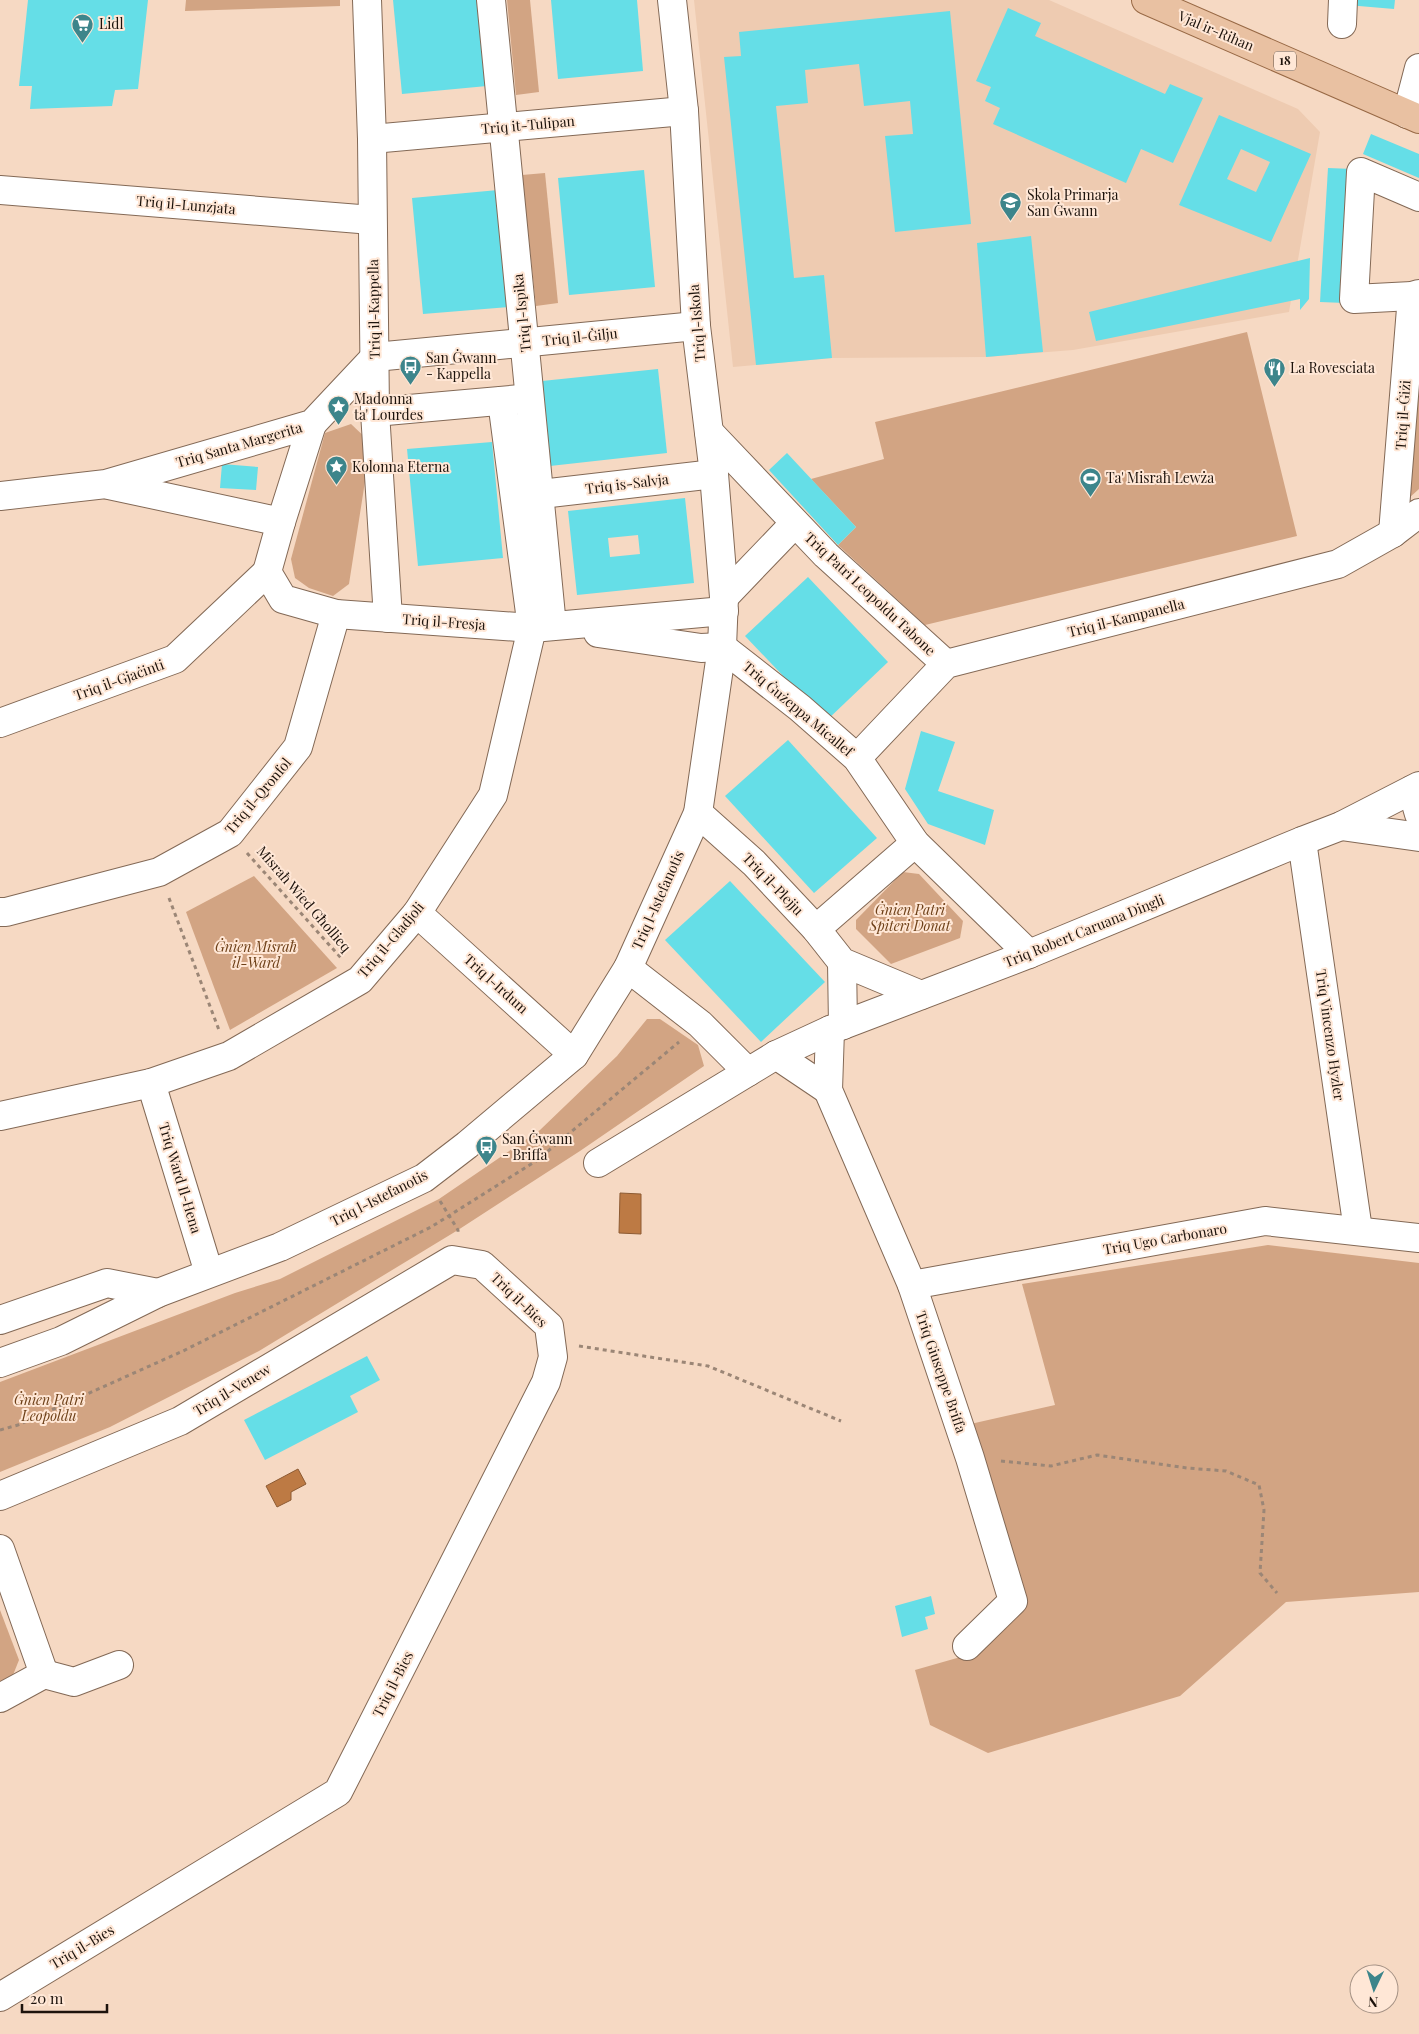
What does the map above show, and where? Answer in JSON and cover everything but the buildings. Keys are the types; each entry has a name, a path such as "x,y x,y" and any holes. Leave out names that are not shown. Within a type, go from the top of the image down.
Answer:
{"main road":[{"name":"Vjal ir-Riħan","path":"1146,1 1413,116"}],"street":[{"name":"Triq il-Kappella","path":"367,0 372,139 376,412 388,618"},
{"name":"Triq l-Ispika","path":"491,0 540,494 542,627"},
{"name":"Triq l-Iskola","path":"672,0 684,110 696,326 714,474 724,604 722,646"},
{"path":"1413,116 1419,68"},
{"name":"Triq it-Tulipan","path":"372,139 684,110"},
{"path":"1415,295 1354,299 1362,172 1419,197"},
{"name":"Triq il-Lunzjata","path":"0,190 372,220"},
{"name":"Triq il-Ġiżi","path":"1393,533 1415,295"},
{"name":"Triq il-Ġilju","path":"375,357 696,326"},
{"name":"Triq Santa Margerita","path":"0,496 106,484 312,424 375,357"},
{"path":"376,412 530,399"},
{"path":"502,401 542,627"},
{"path":"312,424 267,572 283,599 336,614"},
{"name":"Triq Patri Leopoldu Tabone","path":"709,432 826,555 946,664"},
{"name":"Triq is-Salvja","path":"540,494 714,474"},
{"name":"Triq Santa Margerita","path":"106,484 281,522"},
{"name":"Triq il-Kampanella","path":"946,664 1338,564 1393,533 1419,513"},
{"path":"724,604 795,523"},
{"name":"Triq il-Gjaċinti","path":"0,723 175,659 267,572"},
{"name":"Triq il-Fresja","path":"542,627 724,604"},
{"name":"Triq il-Fresja","path":"336,614 542,627 701,648 722,646"},
{"name":"Triq il-Qronfol","path":"0,912 160,872 230,833 298,747 336,614"},
{"name":"Triq il-Gladjoli","path":"0,1116 151,1084 229,1056 360,980 417,913 493,795 542,627"},
{"name":"Triq Ġużeppa Micallef","path":"722,646 800,708 857,758 915,843 1029,954"},
{"name":"Triq l-Istefanotis","path":"0,1363 61,1341 158,1293 280,1247 424,1178 467,1145 574,1055 628,968 698,813 722,646"},
{"path":"857,758 946,664"},
{"name":"Triq Robert Caruana Dingli","path":"598,1163 776,1055 836,1028 1029,954 1302,840 1417,797"},
{"name":"Triq il-Plejju","path":"698,813 754,862 816,929 842,962 921,995"},
{"path":"1341,826 1419,837"},
{"name":"Triq Vincenzo Hyzler","path":"1302,840 1358,1230"},
{"path":"816,929 915,843"},
{"name":"Triq l-Irdum","path":"417,913 574,1055"},
{"path":"836,1028 842,962"},
{"path":"628,968 700,1024 748,1072"},
{"name":"Triq Giuseppe Briffa","path":"836,1028 828,1090 912,1285 970,1458 1013,1601 967,1646"},
{"path":"776,1055 828,1090"},
{"name":"Triq Ward Il-Hena","path":"151,1084 209,1273"},
{"name":"Triq Ugo Carbonaro","path":"912,1285 1265,1221 1419,1238"},
{"name":"Triq il-Bies","path":"0,1997 338,1792 546,1382 552,1357 549,1326 482,1265 452,1260"},
{"name":"Triq il-Venew","path":"0,1496 180,1421 452,1260"},
{"path":"0,1320 107,1283 158,1293"},
{"path":"0,1549 44,1674"},
{"path":"0,1698 44,1674 74,1682 119,1665"}],"path":[{"name":"Misraħ Wied Għollieq","path":"230,833 360,980"},
{"path":"160,872 229,1056"},
{"path":"0,1430 18,1425 183,1351 376,1256 450,1216 536,1161 700,1024"},
{"path":"424,1178 458,1230 452,1260"},
{"path":"551,1342 708,1366 841,1421"},
{"path":"970,1458 1051,1466 1097,1455 1187,1468 1226,1471 1259,1485 1264,1510 1260,1573 1277,1593"}],"shaded area":[{"name":"Skola Primarja San Ġwann","path":"694,0 1049,0 1298,109 1320,132 1289,312 1073,350 986,357 832,358 733,367"},
{"path":"620,1193 641,1194 641,1234 619,1233"},
{"path":"298,1469 306,1484 291,1492 291,1500 277,1507 266,1486"}],"green space":[{"path":"186,0 340,0 340,6 185,11"},
{"path":"507,0 530,0 539,92 516,95"},
{"path":"545,173 558,303 536,306 522,175"},
{"name":"Ta' Misraħ Lewża","path":"1247,332 1297,536 925,625 838,545 856,527 811,479 884,459 875,422"},
{"path":"1419,347 1419,489 1409,498"},
{"path":"351,424 371,443 349,584 333,596 309,588 295,578 291,559 325,433"},
{"name":"Ġnien Patri Spiteri Donat","path":"903,872 919,874 963,921 960,938 891,964 856,929 856,920"},
{"name":"Ġnien Misraħ il-Ward","path":"254,876 337,968 230,1030 186,912"},
{"name":"Ġnien Patri Leopoldu","path":"647,1019 660,1019 698,1045 704,1066 580,1151 458,1230 259,1351 110,1427 0,1472 0,1382 235,1293 280,1279 439,1199 540,1130 617,1056"},
{"path":"1268,1245 1419,1263 1419,1592 1286,1602 1180,1696 988,1753 930,1725 915,1670 978,1652 1021,1611 966,1425 1055,1405 1022,1284"},
{"path":"0,1610 19,1660 11,1680 0,1684"}],"place":[{"name":"Lidl","path":"83,43"},
{"name":"Skola Primarja San Ġwann","path":"1011,222"},
{"name":"San Ġwann - Kappella","path":"410,385"},
{"name":"La Rovesciata","path":"1274,387"},
{"name":"Madonna ta' Lourdes","path":"338,426"},
{"name":"Kolonna Eterna","path":"336,486"},
{"name":"Ta' Misraħ Lewża","path":"1090,497"},
{"name":"San Ġwann - Briffa","path":"486,1166"}]}
